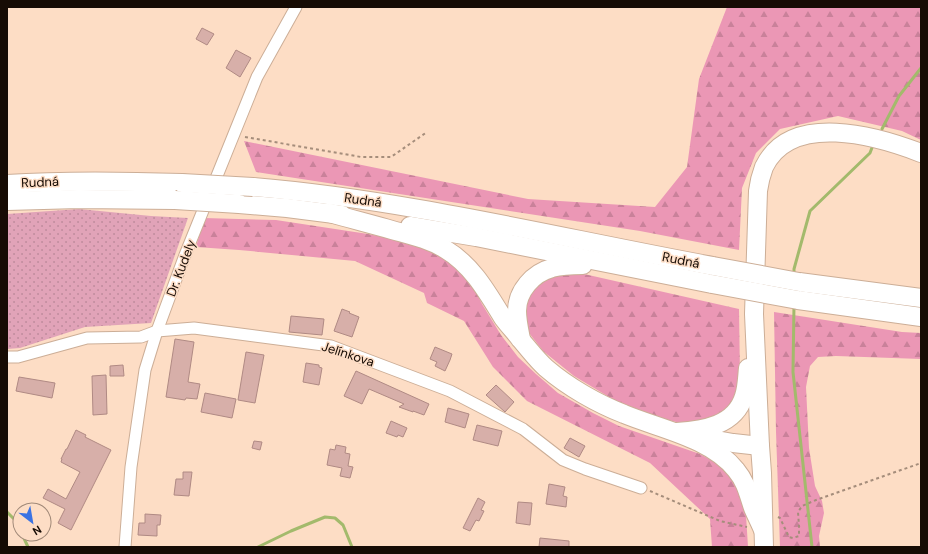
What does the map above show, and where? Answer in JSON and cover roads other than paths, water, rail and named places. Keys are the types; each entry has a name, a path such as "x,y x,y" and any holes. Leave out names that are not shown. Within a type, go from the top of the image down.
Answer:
{"highway":[{"path":"764,531 754,314 758,191 764,168 772,155 783,145 800,137 825,132 854,134 908,148 921,153"},
{"name":"Rudná","path":"7,184 95,181 182,183 296,190 388,204 482,221 713,266 799,291"},
{"name":"Rudná","path":"7,201 86,199 175,200 287,208 330,213 476,237 712,284 799,291"},
{"path":"330,213 417,237 436,244 448,251 464,263 477,277 504,319 532,354 546,368 581,392 605,406 642,422 676,432 733,443 760,446"},
{"path":"521,339 517,318 517,306 522,291 532,279 543,271 552,268 605,263"},
{"path":"799,291 921,298"},
{"path":"799,291 921,317"},
{"path":"676,432 700,430 717,425 736,412 743,399 746,388 749,342 754,314"},
{"path":"676,432 717,452 737,470 746,486 764,531"}],"street":[{"name":"Dr. Kudely","path":"125,547 131,467 145,370 157,331 185,255 257,77 296,7"},
{"name":"Jelínkova","path":"7,357 18,357 87,338 141,337 157,331 194,328 332,346 450,391 523,429 563,460 641,488"}],"waterway":[{"path":"882,129 899,96 921,68"},
{"path":"794,276 794,269 810,211 870,153 873,145"},
{"path":"794,305 793,372 812,547"},
{"path":"7,512 12,517"},
{"path":"258,547 325,517 335,518 343,525 352,547"},
{"path":"26,542 28,547"}]}
